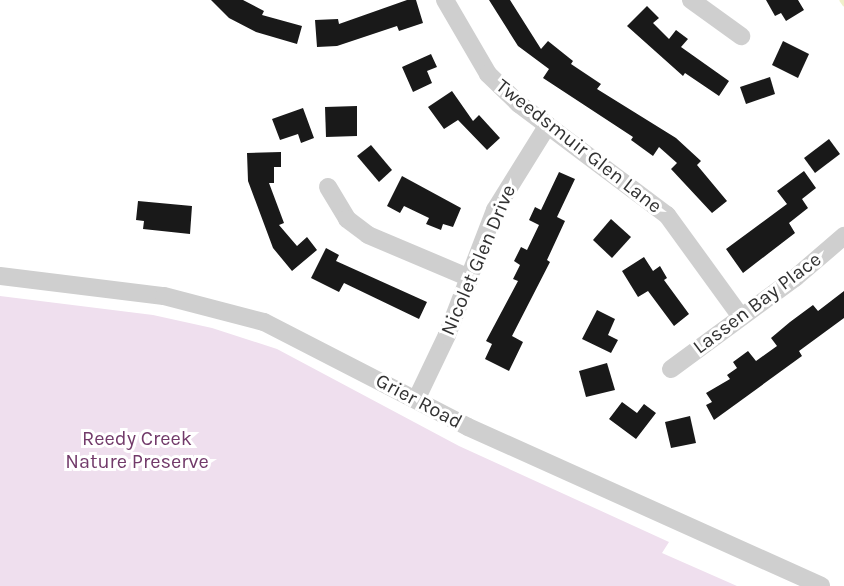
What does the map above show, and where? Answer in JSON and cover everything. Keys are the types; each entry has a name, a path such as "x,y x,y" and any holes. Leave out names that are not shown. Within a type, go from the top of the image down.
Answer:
{"street":[{"name":"Tweedsmuir Glen Lane","path":"445,0 488,74 548,125 667,215 741,317"},
{"path":"691,0 741,36"},
{"name":"Nicolet Glen Drive","path":"416,400 470,278 495,210 548,125"},
{"path":"328,187 347,219 368,235 470,278"},
{"name":"Lassen Bay Place","path":"671,369 795,278 844,236"},
{"name":"Grier Road","path":"0,276 120,289 218,308 285,331 416,400 611,494 821,586"}],"green space":[{"name":"Reedy Creek Nature Preserve","path":"0,296 153,315 212,328 277,349 459,446 669,542 662,553 737,586 0,586"}],"building":[{"path":"211,0 243,0 264,11 262,15 302,26 297,44 256,32 229,18"},
{"path":"407,0 416,0 423,23 399,31 397,26 337,46 317,47 315,20 338,19 339,24"},
{"path":"489,0 510,0 541,49 548,41 573,61 571,64 601,84 597,89 676,138 701,161 697,165 727,201 712,213 671,169 677,163 659,147 653,156 631,140 633,137 543,78 549,69 518,46"},
{"path":"766,0 798,0 804,10 786,21 781,13 775,16"},
{"path":"647,6 659,18 653,23 669,39 676,30 688,39 681,47 729,81 719,96 685,73 683,76 627,26"},
{"path":"783,41 809,54 798,78 772,65"},
{"path":"431,54 437,67 427,71 432,83 413,92 402,67"},
{"path":"770,77 775,94 746,104 740,87"},
{"path":"452,91 473,121 479,115 500,138 487,150 458,120 444,129 428,107"},
{"path":"357,106 357,136 326,137 325,107"},
{"path":"303,108 314,138 301,143 298,134 280,140 272,119"},
{"path":"829,139 840,154 815,173 804,158"},
{"path":"371,145 392,170 379,182 357,156"},
{"path":"281,152 281,167 274,167 274,183 269,183 284,223 279,225 297,246 307,237 317,250 292,271 273,248 248,181 247,153"},
{"path":"804,171 816,188 802,199 808,208 789,223 795,233 743,273 726,249 787,204 777,191"},
{"path":"559,172 575,179 557,217 565,221 547,260 550,262 512,336 523,342 509,371 485,359 492,344 486,341 518,281 513,279 520,265 514,261 521,247 527,250 539,225 529,220 535,207 541,210"},
{"path":"402,176 461,208 453,227 443,224 441,230 426,224 429,218 404,206 400,213 387,206"},
{"path":"138,201 192,206 190,234 143,229 144,221 136,220"},
{"path":"611,219 631,237 612,258 593,240"},
{"path":"326,248 339,255 336,261 427,302 419,319 344,283 339,292 311,278"},
{"path":"644,257 653,271 660,266 667,278 664,280 689,314 674,326 648,291 638,297 622,271"},
{"path":"844,291 844,318 799,351 802,356 714,420 706,405 712,402 706,393 730,379 727,375 737,368 733,362 748,351 756,361 777,346 771,338 790,322 813,305 818,311"},
{"path":"597,310 615,319 608,335 618,340 611,353 582,339"},
{"path":"607,363 615,390 586,397 579,371"},
{"path":"622,402 637,413 644,404 656,413 636,439 609,419"},
{"path":"690,416 696,443 671,448 665,422"}]}
